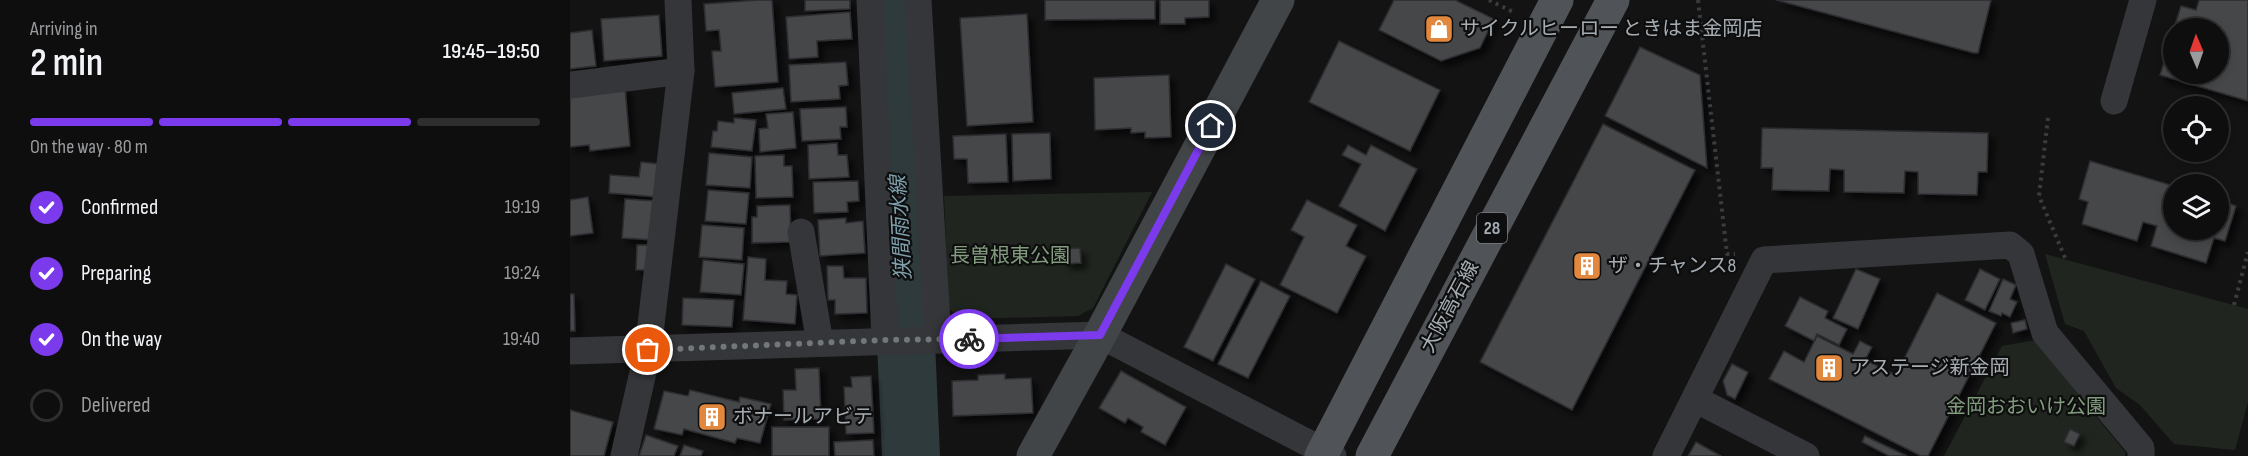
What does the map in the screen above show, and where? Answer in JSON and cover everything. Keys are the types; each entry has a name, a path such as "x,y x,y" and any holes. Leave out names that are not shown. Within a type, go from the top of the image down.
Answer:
{"main road":[{"name":"28","path":"1326,454 1557,0"},
{"name":"大阪高石線","path":"1372,456 1613,0"}],"street":[{"path":"624,456 648,350 681,71 678,0"},
{"path":"870,0 886,340"},
{"path":"918,0 937,340"},
{"path":"1033,456 1278,0"},
{"path":"2114,100 2143,0"},
{"path":"570,85 681,71"},
{"path":"801,232 820,343"},
{"path":"1665,456 1764,260 2010,245 2021,254 2046,333 2141,448 2141,456"},
{"path":"570,351 1100,335 1326,454"},
{"path":"1695,399 1806,456"}],"path":[{"path":"1489,0 1519,15"},
{"path":"1698,0 1727,254 1742,254 1764,260"},
{"path":"2048,118 2039,196 2066,260"},
{"path":"2234,305 2248,252"}],"green space":[{"name":"長曽根東公園","path":"1152,192 1093,308 1078,316 964,319 949,309 944,196"},
{"path":"2045,254 2248,309 2248,402 2235,450 2174,444 2140,405 2116,388 2084,331 2065,324"},
{"name":"金岡おおいけ公園","path":"2035,340 2079,392 2126,453 2125,456 1944,456 2002,346"}],"building":[{"path":"772,0 778,82 715,87 712,51 721,51 719,30 706,31 704,4"},
{"path":"805,0 850,0 850,9 805,11"},
{"path":"1045,0 1155,0 1155,19 1045,20"},
{"path":"1160,0 1209,0 1209,17 1185,18 1185,24 1160,24"},
{"path":"1394,0 1455,0 1494,19 1480,48 1441,61 1379,30"},
{"path":"1776,0 1991,0 1978,53 1974,53"},
{"path":"2199,0 2248,0 2248,101 2190,84 2229,84 2229,18 2177,18 2181,6 2196,10"},
{"path":"850,12 852,39 817,41 818,57 789,59 786,17"},
{"path":"1027,14 1033,122 967,126 960,18"},
{"path":"659,15 662,56 604,61 601,19"},
{"path":"592,30 596,66 570,69 570,33"},
{"path":"1339,41 1440,90 1410,151 1309,102"},
{"path":"1640,47 1700,75 1707,168 1605,116"},
{"path":"846,62 848,85 839,86 840,99 791,102 789,65"},
{"path":"1169,75 1171,137 1145,138 1145,132 1131,133 1131,128 1095,130 1094,78"},
{"path":"625,87 630,146 590,151 589,145 570,147 570,92"},
{"path":"783,88 786,109 734,114 732,93"},
{"path":"846,107 847,127 840,127 841,139 802,141 800,109"},
{"path":"793,112 796,148 760,152 759,129 768,128 766,114"},
{"path":"734,118 756,120 752,151 711,147 713,131 717,131 718,121 734,123"},
{"name":"ザ・チャンス8","path":"1603,124 1695,170 1572,410 1480,362"},
{"path":"1762,128 1988,133 1987,172 1978,172 1977,195 1918,194 1918,172 1905,171 1904,193 1844,192 1844,170 1830,169 1829,191 1772,190 1773,168 1761,168"},
{"path":"1050,133 1051,179 1013,181 1012,134"},
{"path":"1006,134 1008,182 968,183 967,159 954,159 953,136"},
{"path":"837,143 838,155 847,155 849,177 809,179 808,145"},
{"path":"1348,145 1366,155 1371,145 1417,169 1385,231 1339,206 1361,164 1342,155"},
{"path":"709,153 752,157 750,188 706,185"},
{"path":"784,155 784,166 792,166 793,197 756,198 755,156"},
{"path":"2090,161 2163,183 2163,240 2213,240 2206,263 2151,246 2157,226 2143,222 2137,241 2082,224 2088,202 2079,199"},
{"path":"641,162 660,164 657,197 609,193 610,175 639,177"},
{"path":"858,181 859,201 847,202 848,212 814,213 813,182"},
{"path":"708,190 749,193 746,224 705,221"},
{"path":"588,197 593,233 570,236 570,200"},
{"path":"625,199 656,201 653,240 622,238"},
{"path":"1307,200 1357,225 1346,246 1366,256 1337,313 1280,285 1304,237 1291,230"},
{"path":"2229,204 2236,206 2229,228"},
{"path":"790,205 791,242 752,243 752,217 757,217 757,206"},
{"path":"846,218 846,223 863,221 865,253 820,256 818,220"},
{"path":"702,225 744,228 742,260 699,257"},
{"path":"637,245 651,245 650,270 636,270"},
{"path":"1080,248 1081,263 1065,264 1064,249"},
{"path":"748,257 766,259 765,280 787,281 786,294 797,295 795,324 743,320"},
{"path":"703,260 744,264 741,295 700,292"},
{"path":"1226,264 1255,279 1213,361 1184,347"},
{"path":"827,266 843,266 844,278 866,278 867,313 835,314 835,300 828,300"},
{"path":"1856,269 1880,279 1858,329 1833,318"},
{"path":"1980,269 2000,279 1985,310 1965,300"},
{"path":"2003,279 2016,285 2010,299 2017,302 2010,317 1989,311"},
{"path":"1261,281 1290,296 1248,378 1218,364"},
{"name":"アステージ新金岡","path":"1937,293 1996,323 1928,456 1921,456 1769,379 1784,351 1804,362 1817,336 1853,354 1860,341 1872,347 1865,360 1896,375"},
{"path":"570,294 574,294 575,331 570,331"},
{"path":"1800,297 1828,311 1825,318 1847,329 1839,345 1817,334 1814,341 1785,326"},
{"path":"683,298 734,300 732,327 682,325"},
{"path":"2025,320 2027,329 2013,333 2011,323"},
{"path":"1732,364 1748,372 1735,399 1727,395 1723,381"},
{"path":"819,368 821,419 784,420 783,390 796,390 795,369"},
{"path":"1121,371 1186,407 1165,445 1141,432 1143,427 1128,418 1125,423 1099,408"},
{"path":"1005,374 1005,379 1031,378 1033,413 953,416 952,381 978,380 978,375"},
{"path":"871,376 874,433 846,434 844,387 852,387 851,377"},
{"name":"ボナールアビテ","path":"690,390 739,402 740,397 771,404 760,443 737,438 735,443 684,429 682,435 654,429 664,391 688,396"},
{"path":"570,410 613,422 604,456 570,456"},
{"path":"772,427 829,427 829,456 772,456"},
{"path":"2070,429 2080,434 2074,446 2064,442"},
{"path":"646,435 678,446 674,456 639,456"},
{"path":"1865,436 1907,456 1889,456 1862,442"},
{"path":"873,440 874,456 835,456 834,442"},
{"path":"1696,442 1721,456 1688,456"},
{"path":"684,445 703,451 701,456 680,456"}],"waterway":[{"name":"狭間雨水線","path":"891,0 911,456"}],"way so far":[{"path":"648,350 885,340 969,339"}],"place":[{"name":"サイクルヒーロー ときはま金岡店","path":"1439,29"},
{"name":"ザ・チャンス8","path":"1587,266"},
{"name":"アステージ新金岡","path":"1829,368"},
{"name":"ボナールアビテ","path":"712,417"}],"route":[{"path":"969,339 1100,335 1211,126"}]}
